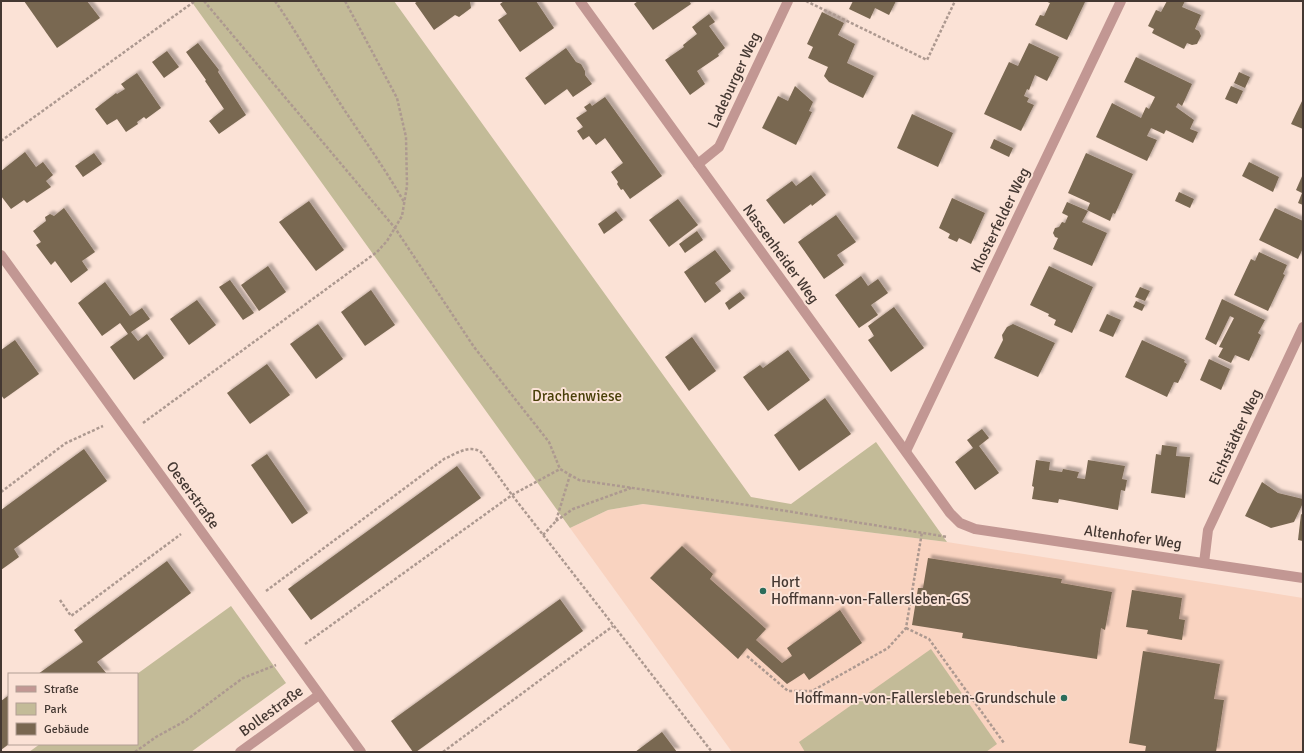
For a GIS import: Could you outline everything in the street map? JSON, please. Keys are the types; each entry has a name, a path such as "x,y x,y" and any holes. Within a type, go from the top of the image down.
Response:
{"street":[{"name":"Nassenheider Weg","path":"580,1 950,512 960,523"},
{"name":"Ladeburger Weg","path":"698,164 719,147 788,1"},
{"name":"Klosterfelder Weg","path":"906,451 1121,1"},
{"name":"Oeserstraße","path":"1,255 361,752"},
{"name":"Eichstädter Weg","path":"1204,563 1208,530 1303,327"},
{"name":"Altenhofer Weg","path":"960,523 975,530 1303,578"},
{"name":"Bollestraße","path":"240,752 319,695"}],"path":[{"path":"1,141 195,1"},
{"path":"204,1 395,228 474,347 549,442 560,469 579,480 950,537"},
{"path":"275,1 333,93 394,184 404,202"},
{"path":"141,425 377,252 387,241 402,216 407,186 406,137 397,98 345,1"},
{"path":"806,1 927,60 955,1"},
{"path":"1,492 66,443 106,425"},
{"path":"266,592 444,460 470,448 476,449 481,452 512,495 712,752"},
{"path":"305,644 512,495 560,469"},
{"path":"556,521 570,475"},
{"path":"543,535 556,521 574,509 631,488"},
{"path":"747,656 788,691 812,691 888,648 906,628 922,532"},
{"path":"60,600 71,616 183,533"},
{"path":"443,752 613,626"},
{"path":"906,628 929,639 1004,743"},
{"path":"135,752 156,737 185,721 243,678 279,664"}],"shaded area":[{"name":"Hoffmann-von-Fallersleben-Grundschule","path":"643,504 947,542 1303,598 1303,752 732,752 570,528 608,510"}],"green space":[{"name":"Drachenwiese","path":"191,1 394,1 751,497 791,504 876,442 947,542 643,504 608,510 570,528"},
{"path":"231,606 286,683 191,752 29,752 39,745 138,745 138,673"},
{"path":"931,649 997,744 986,752 805,752 799,742"}],"building":[{"path":"24,1 87,1 100,18 57,48"},
{"path":"418,1 472,1 470,2 471,8 459,17 455,15 434,30 415,3"},
{"path":"504,1 536,1 554,28 520,52 498,20 507,14 500,4"},
{"path":"638,1 689,1 691,4 653,30 634,4"},
{"path":"853,1 896,1 889,15 875,8 870,19 849,9"},
{"path":"1045,1 1085,2 1067,40 1035,25 1040,15 1044,16 1050,3"},
{"path":"1167,1 1185,1 1182,7 1201,15 1195,29 1199,31 1201,36 1197,44 1192,45 1187,43 1184,49 1152,33 1154,29 1148,26 1156,10 1161,12"},
{"path":"822,12 844,23 838,35 855,44 847,63 874,76 863,98 829,82 824,76 828,67 808,58 813,47 807,44"},
{"path":"709,14 715,22 709,26 725,48 718,54 719,56 697,71 705,84 690,95 665,60 684,47 683,45 697,34 692,27"},
{"path":"198,43 219,70 218,72 246,115 219,134 209,121 224,109 186,52"},
{"path":"1029,43 1059,57 1047,81 1035,75 1029,90 1027,89 1024,96 1029,98 1027,102 1034,105 1021,131 984,114 1009,62 1018,66"},
{"path":"566,48 576,62 581,64 585,71 585,75 592,84 573,97 567,89 545,105 525,78"},
{"path":"167,51 179,67 164,78 152,62"},
{"path":"1136,57 1192,84 1182,106 1178,103 1176,107 1173,105 1194,120 1190,129 1198,132 1193,143 1166,130 1164,134 1151,128 1147,136 1157,140 1147,161 1096,137 1112,103 1141,118 1146,107 1149,109 1155,97 1124,82"},
{"path":"1239,72 1250,77 1245,88 1234,83"},
{"path":"137,73 161,108 146,119 144,117 137,122 138,124 126,132 117,119 107,125 95,109 116,93 117,94 125,89 121,84"},
{"path":"795,86 813,102 809,111 812,112 796,145 762,128 778,96 788,101"},
{"path":"1231,86 1243,91 1237,104 1225,99"},
{"path":"605,97 662,176 630,199 623,189 621,190 617,184 618,182 611,172 623,163 605,138 596,145 589,136 583,140 577,131 583,127 576,118 587,111 584,107 590,103 592,106"},
{"path":"1303,99 1303,129 1291,124"},
{"path":"912,114 953,133 938,167 897,148"},
{"path":"994,139 1013,148 1009,157 990,148"},
{"path":"25,152 36,167 43,162 53,175 46,181 51,187 27,203 24,200 11,209 1,196 1,171"},
{"path":"94,153 102,164 83,177 75,166"},
{"path":"1086,153 1133,174 1115,214 1113,213 1110,221 1087,210 1090,203 1068,193"},
{"path":"1249,162 1279,177 1273,192 1242,176"},
{"path":"1303,174 1303,205 1298,203 1302,193 1296,190"},
{"path":"811,175 826,195 784,224 766,200 792,181 796,186"},
{"path":"1179,192 1194,199 1190,208 1175,201"},
{"path":"952,198 985,213 971,244 959,238 957,242 948,238 950,234 939,228"},
{"path":"678,199 698,225 669,247 649,220"},
{"path":"309,201 344,250 316,271 279,222"},
{"path":"1067,202 1088,211 1082,222 1107,233 1092,266 1053,249 1058,238 1055,237 1053,233 1055,228 1059,227 1062,222 1065,223 1068,216 1062,213"},
{"path":"64,208 95,252 82,261 88,270 71,283 55,261 51,265 36,245 41,242 33,231 46,221 45,217 50,214 54,216"},
{"path":"1275,208 1303,221 1303,248 1298,259 1259,240"},
{"path":"616,211 623,220 604,234 598,224"},
{"path":"836,215 856,242 837,255 844,265 824,279 798,242"},
{"path":"697,231 703,240 685,253 679,244"},
{"path":"715,250 731,271 715,283 721,291 705,303 684,272"},
{"path":"1259,252 1287,265 1283,274 1285,275 1268,311 1234,295 1251,259 1255,261"},
{"path":"268,266 286,292 259,311 241,285"},
{"path":"1049,266 1093,287 1072,333 1054,325 1056,320 1048,316 1049,314 1030,305"},
{"path":"861,276 868,286 878,279 888,293 871,305 878,315 859,328 835,295"},
{"path":"230,280 254,313 243,320 219,287"},
{"path":"105,282 130,316 142,308 150,319 131,332 138,341 147,334 164,358 134,380 110,347 128,334 120,323 102,336 78,303"},
{"path":"1140,287 1150,291 1145,301 1135,297"},
{"path":"371,290 395,325 365,346 341,312"},
{"path":"740,292 745,298 729,310 725,303"},
{"path":"1222,299 1265,320 1258,333 1261,335 1249,361 1235,355 1231,363 1218,357 1223,348 1219,347 1234,318 1230,316 1216,345 1205,339"},
{"path":"197,300 216,325 189,345 170,319"},
{"path":"1136,301 1145,305 1142,311 1133,307"},
{"path":"894,307 924,348 891,372 868,340 874,336 868,326"},
{"path":"1107,314 1121,320 1113,337 1099,331"},
{"path":"318,324 343,359 316,379 290,344"},
{"path":"1013,324 1055,343 1038,377 994,358 1003,340 1002,335 1007,327"},
{"path":"692,337 716,371 689,391 665,357"},
{"path":"15,340 39,374 4,399 1,395 1,350"},
{"path":"1142,340 1185,360 1184,362 1187,364 1178,383 1174,382 1167,397 1125,377"},
{"path":"788,350 810,380 768,411 743,377 760,365 763,368"},
{"path":"1209,359 1230,369 1221,390 1200,380"},
{"path":"267,364 290,395 250,424 227,393"},
{"path":"825,398 851,434 799,471 774,435"},
{"path":"982,429 989,438 979,446 999,473 975,490 955,462 973,448 967,440"},
{"path":"1162,445 1177,447 1176,456 1190,457 1185,498 1151,493 1156,454 1161,455"},
{"path":"84,449 107,481 14,549 19,557 1,570 1,510"},
{"path":"267,454 308,513 292,524 251,465"},
{"path":"1036,460 1050,462 1049,470 1062,472 1063,469 1079,472 1077,478 1085,479 1088,460 1125,466 1122,479 1127,480 1125,491 1121,490 1118,510 1059,499 1058,503 1032,499 1034,487 1032,486"},
{"path":"457,466 481,498 311,620 288,589"},
{"path":"1262,482 1278,493 1303,499 1303,503 1294,522 1271,528 1245,516"},
{"path":"1301,514 1303,515 1303,541 1298,540"},
{"path":"682,546 713,574 710,579 766,629 756,640 782,663 792,656 787,648 840,610 862,643 809,680 804,673 787,684 747,648 738,659 650,578"},
{"path":"928,558 1062,579 1061,583 1112,592 1105,630 1101,628 1097,659 962,638 963,633 912,625 918,588 923,588"},
{"path":"167,561 191,593 97,662 106,673 39,673 83,642 74,630"},
{"path":"1132,590 1182,598 1179,619 1185,620 1182,640 1147,634 1148,630 1126,627"},
{"path":"560,599 583,631 416,752 413,752 391,721"},
{"path":"1143,651 1220,664 1214,699 1224,700 1216,752 1145,752 1146,746 1129,743"},
{"path":"8,696 8,745 1,750 1,701"},
{"path":"662,732 677,752 635,752"}],"place":[{"name":"Hort Hoffmann-von-Fallersleben-GS","path":"763,591"},
{"name":"Hoffmann-von-Fallersleben-Grundschule","path":"1064,698"}]}
